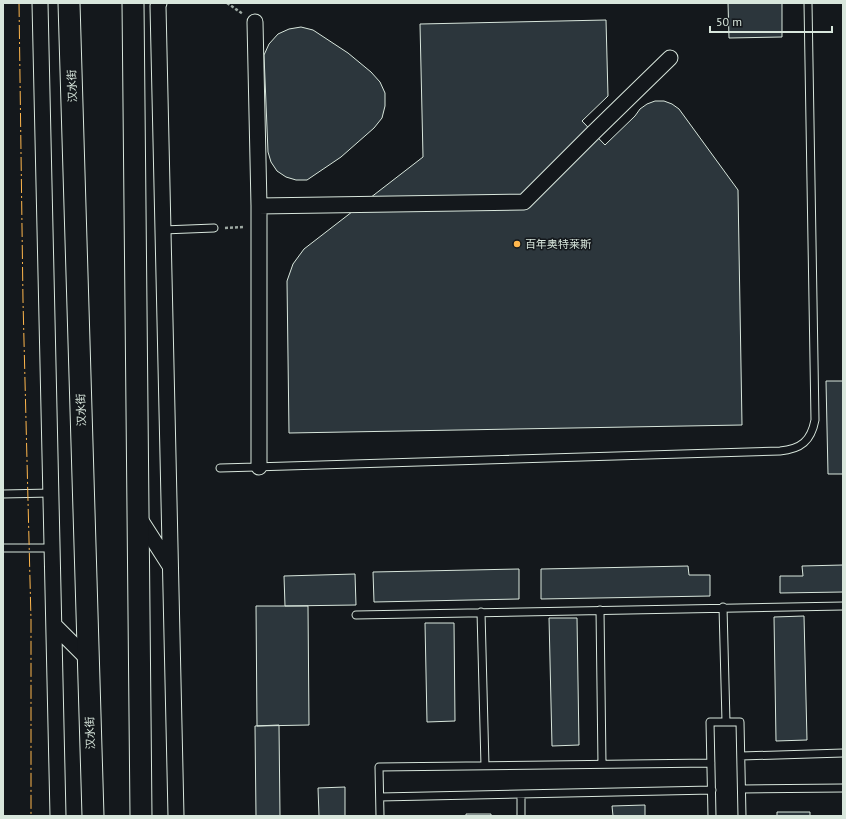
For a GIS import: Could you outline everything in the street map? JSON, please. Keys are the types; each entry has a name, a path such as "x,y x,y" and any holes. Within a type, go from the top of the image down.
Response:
{"main road":[{"name":"汉水街","path":"69,3 93,816"},
{"path":"133,3 141,816"}],"street":[{"path":"40,3 58,816"},
{"path":"159,3 158,14 176,816"},
{"path":"255,22 258,206 259,467"},
{"path":"258,206 524,202 670,58"},
{"path":"138,516 170,567"},
{"path":"54,625 88,659"}],"lane":[{"path":"220,468 780,451 790,450 800,446 808,439 813,430 815,420 808,3"},
{"path":"163,230 214,228"},
{"path":"3,494 51,493"},
{"path":"3,548 52,548"},
{"path":"356,615 723,607 843,606"},
{"path":"723,607 726,722"},
{"path":"600,610 602,764"},
{"path":"481,612 485,766"},
{"path":"712,816 710,722 740,722 742,816"},
{"path":"741,756 843,753"},
{"path":"380,816 379,767 711,763"},
{"path":"742,789 843,788"},
{"path":"380,797 712,790"},
{"path":"521,794 521,816"}],"path":[{"path":"227,3 255,22"},
{"path":"214,228 258,226"}],"building":[{"path":"728,3 782,3 782,37 729,38"},
{"path":"606,20 608,96 582,121 605,145 635,116 640,109 647,104 655,101 664,101 672,104 679,109 738,190 742,425 289,433 287,281 293,264 304,249 423,157 420,24"},
{"path":"301,27 313,30 348,53 371,72 380,82 385,93 385,106 382,118 374,128 341,157 307,180 296,180 286,177 277,171 271,162 268,152 264,55 269,44 278,34 289,29"},
{"path":"826,381 843,381 843,474 828,474"},
{"path":"843,565 843,592 780,593 780,576 803,576 802,566"},
{"path":"688,566 689,575 710,575 710,596 541,599 541,569"},
{"path":"519,569 519,599 374,602 373,572"},
{"path":"355,574 356,605 285,606 284,576"},
{"path":"256,606 308,606 309,725 257,726"},
{"path":"804,616 807,740 776,741 774,617"},
{"path":"549,618 577,618 579,745 552,746"},
{"path":"425,623 454,623 455,721 427,722"},
{"path":"279,725 280,816 256,816 255,726"},
{"path":"345,787 345,816 319,816 318,788"},
{"path":"645,805 645,816 613,816 612,806"},
{"path":"777,812 810,812 810,816 777,816"},
{"path":"466,814 491,814 491,816 466,816"}],"power":[{"path":"19,3 23,301 31,620 31,816"}],"place":[{"name":"百年奥特莱斯","path":"517,244"}]}
